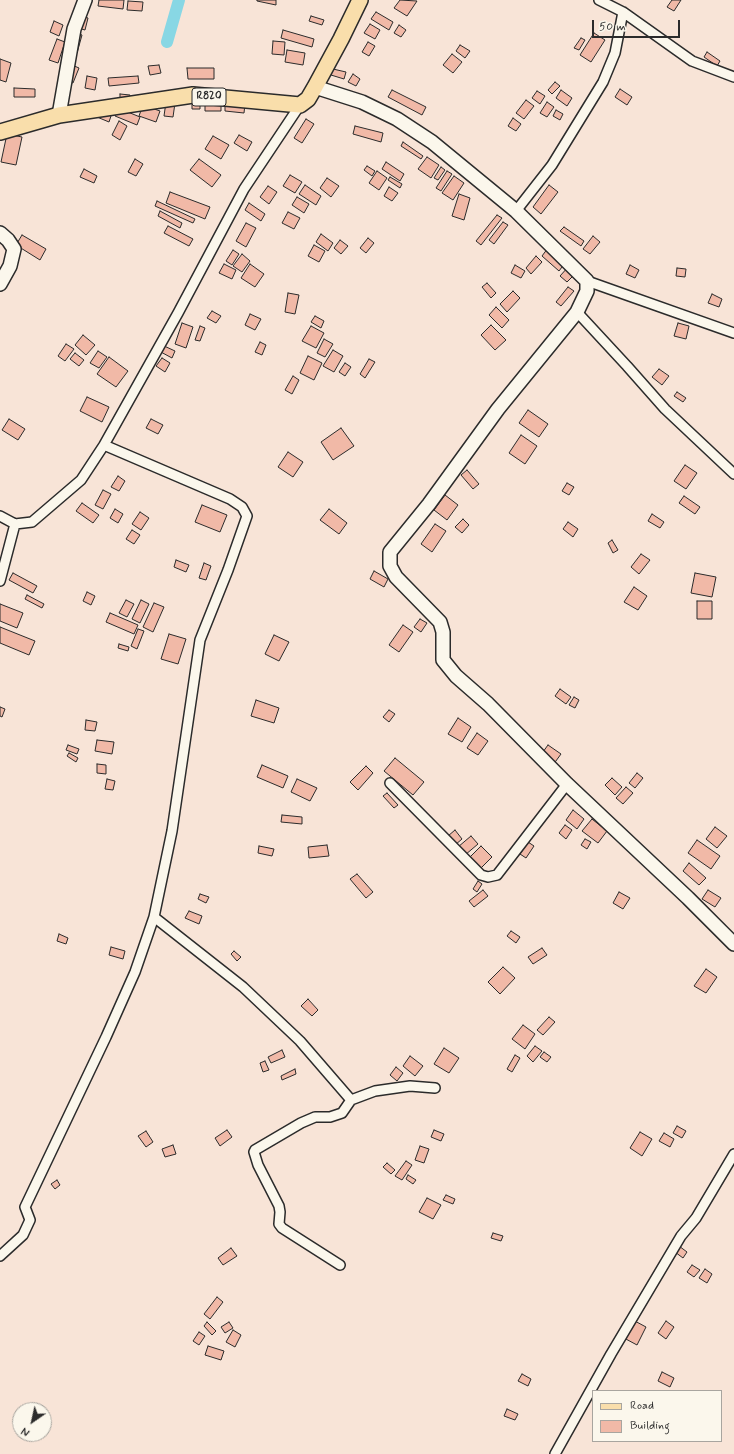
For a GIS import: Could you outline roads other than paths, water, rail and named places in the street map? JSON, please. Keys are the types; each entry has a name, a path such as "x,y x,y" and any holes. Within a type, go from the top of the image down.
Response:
{"main road":[{"path":"59,115 74,29 84,0"},
{"path":"300,105 308,99 315,87 341,40 360,0"},
{"path":"315,87 362,102 397,119 432,142 516,211 587,281 587,291 577,312 498,409 429,504 390,552 390,566 396,577 440,622 442,632 443,660 456,676 488,704 567,784 734,944"},
{"name":"R820","path":"0,132 59,115 193,95 300,105"},
{"path":"0,233 8,240 14,249 10,266 0,284"}],"street":[{"path":"599,0 622,12 692,61 734,77"},
{"path":"516,211 552,165 603,82 615,53 622,12"},
{"path":"0,516 16,524 32,522 81,480 104,445 178,313 244,189 300,105"},
{"path":"587,281 734,333"},
{"path":"577,312 665,409 734,474"},
{"path":"0,1256 23,1235 30,1220 25,1207 135,972 154,917 172,831 200,640 228,570 247,516 242,507 230,499 104,445"},
{"path":"0,581 16,524"},
{"path":"390,783 481,875 488,876 497,875 567,784"},
{"path":"154,917 243,987 300,1041 351,1100"},
{"path":"340,1265 282,1228 279,1224 279,1206 258,1165 254,1152 257,1148 301,1123 315,1117 330,1117 342,1113 351,1100 376,1091 410,1086 435,1088"},
{"path":"555,1454 626,1328 681,1236 696,1218 734,1154"}],"waterway":[{"path":"167,42 179,0"}]}
